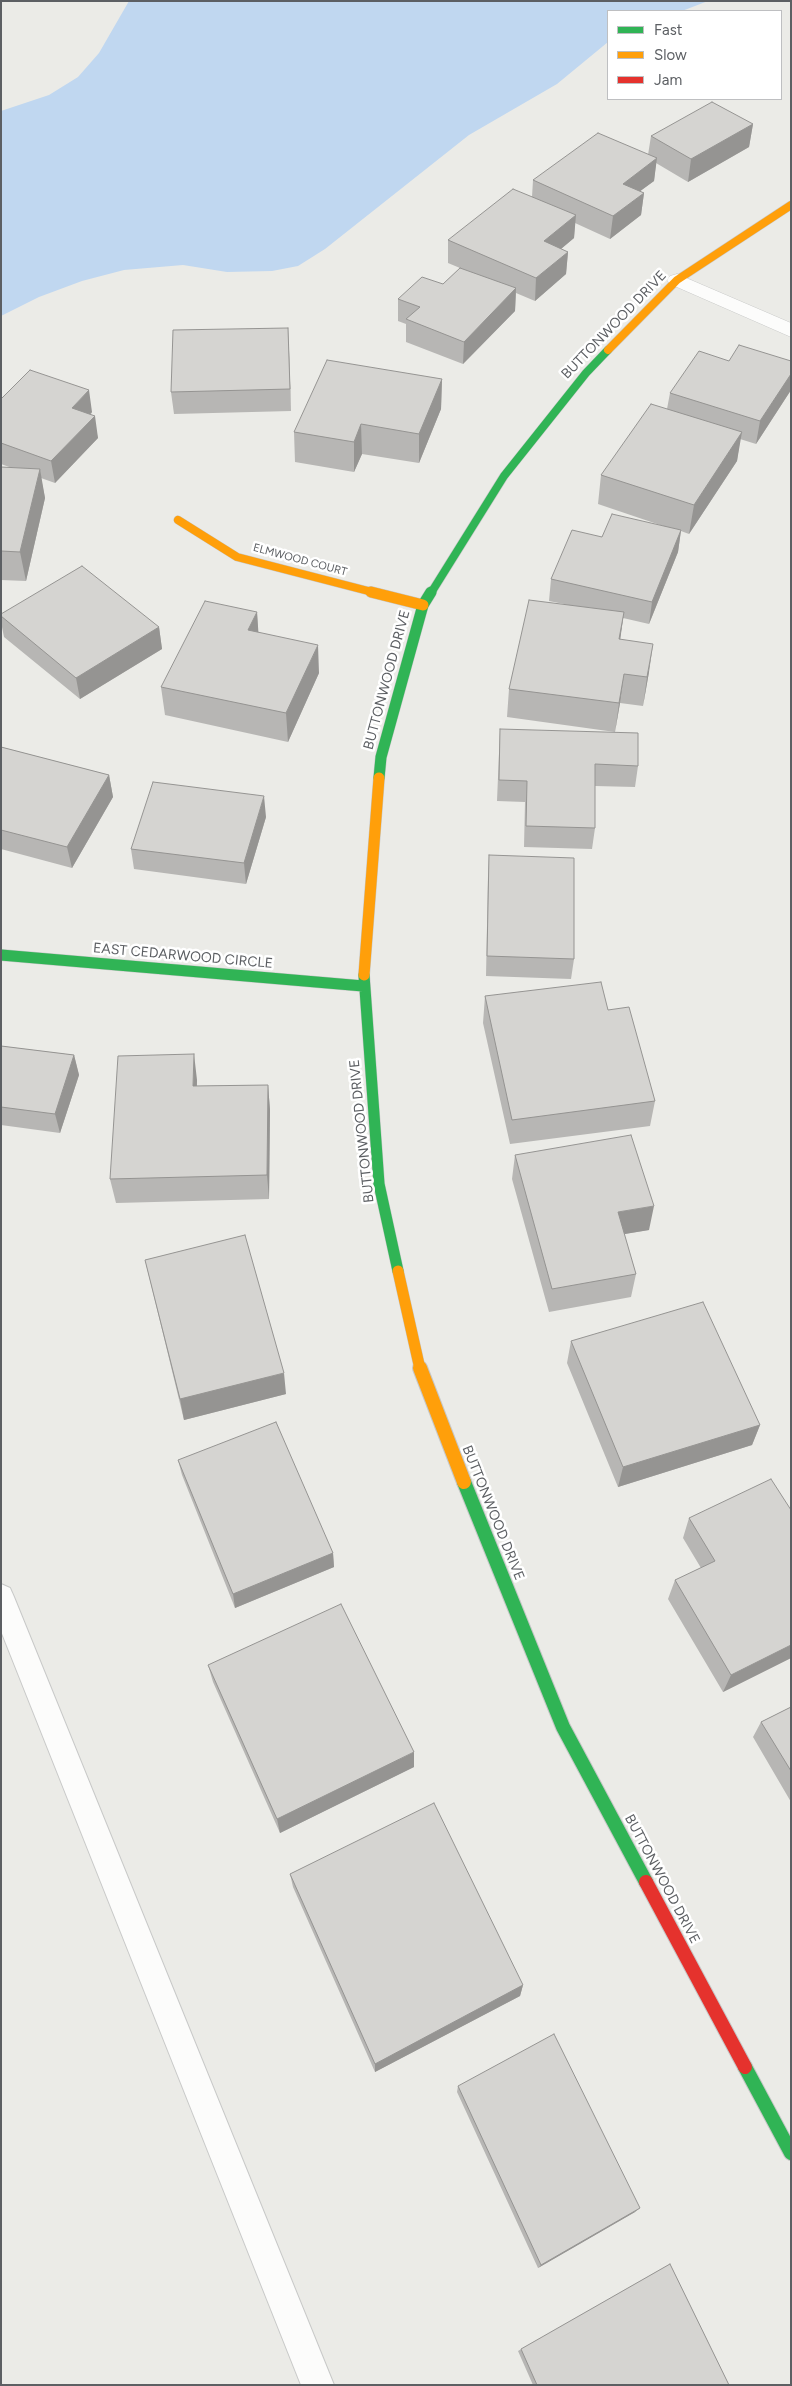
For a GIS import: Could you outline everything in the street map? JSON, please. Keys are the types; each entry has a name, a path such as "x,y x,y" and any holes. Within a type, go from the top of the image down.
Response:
{"street":[{"name":"BUTTONWOOD DRIVE","path":"791,205 677,280 586,373 504,476 424,605 381,757 363,986 379,1184 422,1379 563,1726 791,2153"},
{"path":"677,280 791,330"},
{"name":"ELMWOOD COURT","path":"178,520 237,557 424,605"},
{"name":"EAST CEDARWOOD CIRCLE","path":"1,955 363,986"}],"lane":[{"path":"1,1597 318,2385"}],"water":[{"path":"129,1 708,1 685,10 607,10 607,43 557,84 469,135 325,249 298,266 272,271 227,272 183,265 124,270 82,281 39,297 1,316 1,111 49,95 78,77 99,53"}],"building":[{"path":"712,102 753,124 691,159 651,136"},
{"path":"598,133 657,158 623,184 644,193 613,216 533,180"},
{"path":"513,189 576,215 544,241 568,252 536,278 448,240"},
{"path":"460,268 516,288 464,342 406,319 420,307 398,299 422,277 443,284"},
{"path":"288,328 290,389 171,392 173,330"},
{"path":"739,345 791,361 791,374 760,421 670,393 699,351 729,361"},
{"path":"327,360 442,379 419,434 361,424 354,442 294,432"},
{"path":"30,370 89,390 72,408 95,416 51,461 1,443 1,399"},
{"path":"651,404 742,432 694,505 601,475"},
{"path":"1,467 40,469 20,552 1,551"},
{"path":"612,514 681,530 652,602 551,579 572,530 602,537"},
{"path":"82,566 159,627 76,678 1,616 1,614"},
{"path":"529,600 624,612 619,639 653,644 647,677 624,674 619,703 509,689"},
{"path":"205,601 257,612 248,630 318,645 286,713 161,687"},
{"path":"500,729 638,733 638,766 595,764 595,828 526,826 527,781 499,780"},
{"path":"1,747 109,775 67,847 1,830"},
{"path":"153,782 264,796 244,863 131,849"},
{"path":"489,855 574,858 574,959 487,956"},
{"path":"601,982 608,1010 629,1007 655,1101 512,1120 485,996"},
{"path":"1,1046 74,1055 55,1114 1,1107"},
{"path":"194,1054 193,1086 268,1085 267,1175 110,1179 118,1056"},
{"path":"631,1135 654,1206 618,1212 636,1274 552,1289 515,1155"},
{"path":"245,1235 284,1373 180,1399 145,1260"},
{"path":"703,1302 760,1425 623,1467 571,1341"},
{"path":"276,1422 333,1553 233,1594 178,1460"},
{"path":"771,1479 791,1510 791,1645 731,1675 675,1580 715,1561 689,1518"},
{"path":"341,1604 414,1752 277,1819 208,1665"},
{"path":"791,1707 791,1771 761,1722"},
{"path":"434,1803 523,1985 375,2064 290,1874"},
{"path":"554,2034 640,2208 541,2265 458,2086"},
{"path":"670,2264 729,2385 537,2385 521,2349"}],"traffic: fast":[{"path":"379,778 381,757 423,605 504,476 586,373 608,350"},
{"path":"1,955 363,986"},
{"path":"364,975 379,1184 398,1271"},
{"path":"464,1482 563,1727 646,1882"},
{"path":"745,2067 791,2153"}],"traffic: slow":[{"path":"608,350 677,280 791,205"},
{"path":"178,520 237,557 423,605"},
{"path":"364,975 379,778"},
{"path":"398,1271 422,1379 464,1482"}],"traffic: jam":[{"path":"646,1882 745,2067"}]}
